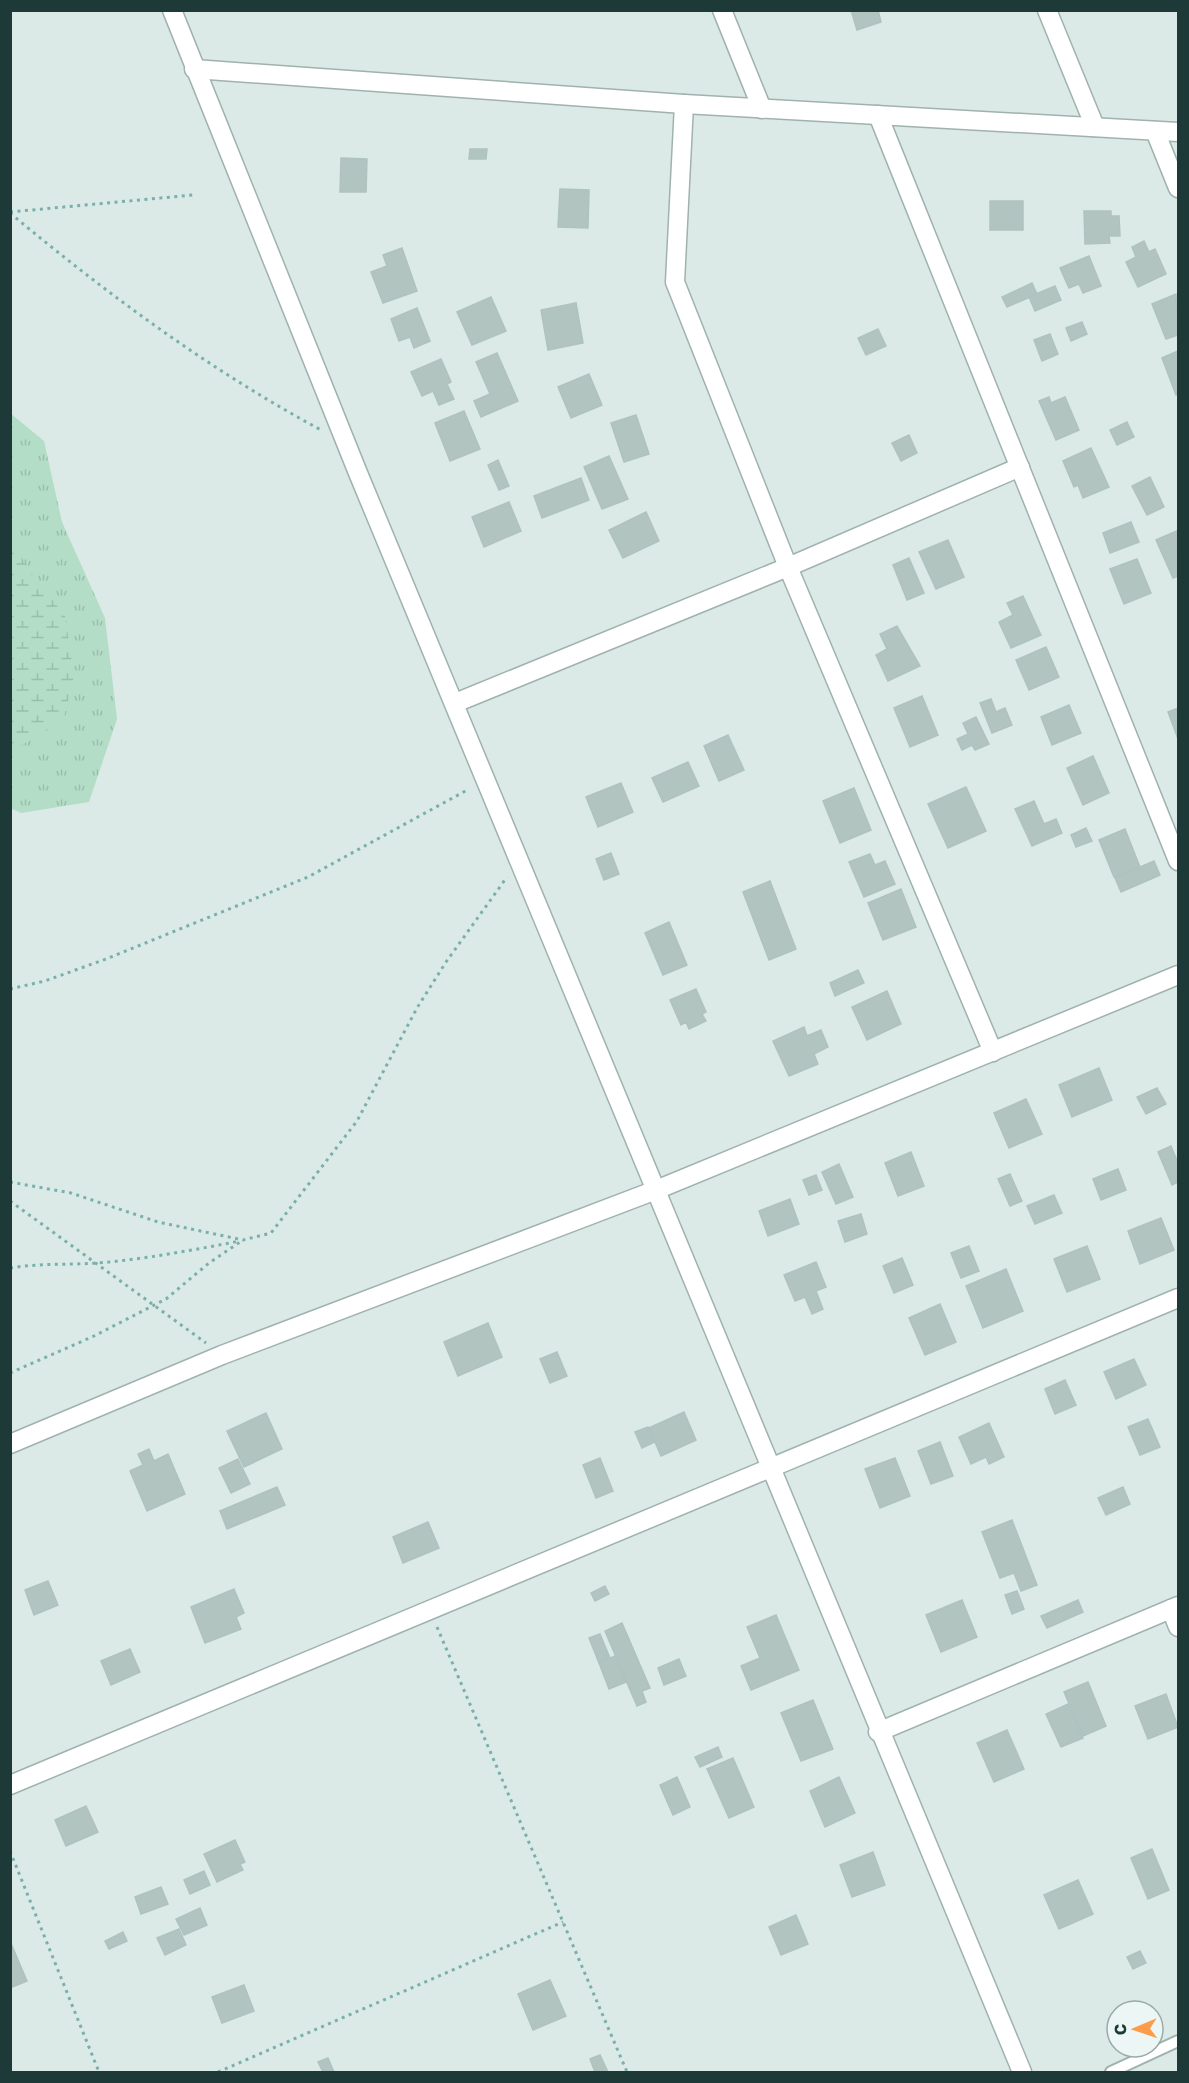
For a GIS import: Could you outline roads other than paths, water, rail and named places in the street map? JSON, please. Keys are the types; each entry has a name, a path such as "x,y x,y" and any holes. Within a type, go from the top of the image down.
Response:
{"street":[{"path":"172,10 358,473 772,1467 878,1732 1022,2073"},
{"path":"722,10 762,109"},
{"path":"1047,10 1095,127"},
{"path":"194,69 762,109 1179,132"},
{"path":"684,104 675,282 788,567 993,1052"},
{"path":"878,115 1179,861"},
{"path":"1155,130 1179,188"},
{"path":"455,703 788,567 1020,467"},
{"path":"10,1444 222,1355 656,1190 1179,975"},
{"path":"10,1785 1179,1298"},
{"path":"878,1732 1175,1608 1179,1627"}],"lane":[{"path":"1111,2073 1179,2040"}]}
